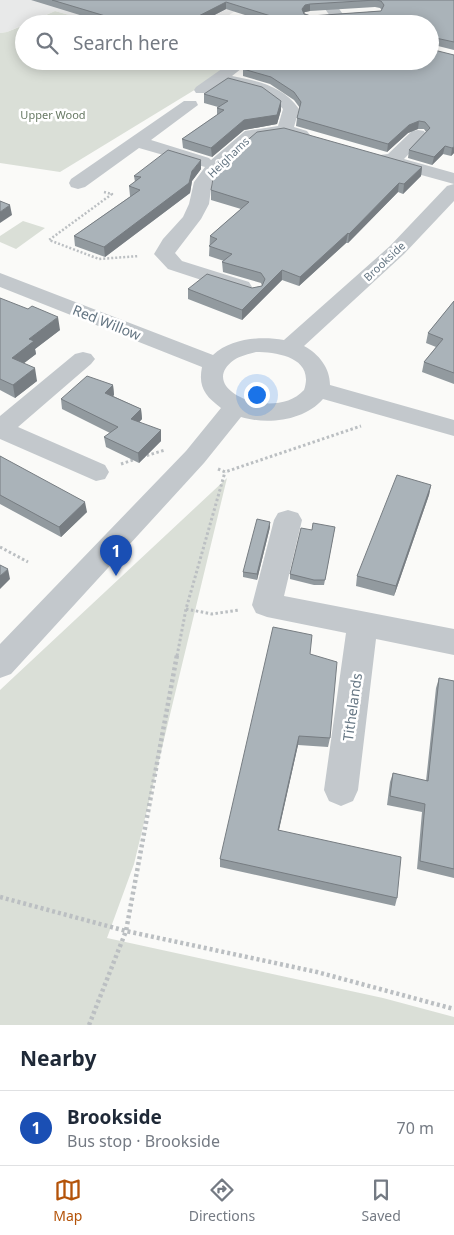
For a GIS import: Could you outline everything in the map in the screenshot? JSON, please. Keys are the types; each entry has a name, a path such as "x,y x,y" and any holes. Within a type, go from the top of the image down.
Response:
{"street":[{"path":"346,15 356,14"},
{"path":"202,90 231,70"},
{"path":"220,78 276,92 286,101 291,109 284,130 320,141"},
{"path":"78,183 190,105"},
{"name":"Heighams","path":"164,254 170,243 191,219 199,204 203,182 215,166 251,135 284,130"},
{"path":"391,161 418,135"},
{"path":"137,142 215,166"},
{"path":"373,156 454,179"},
{"name":"Brookside","path":"288,348 397,250 454,190"},
{"path":"164,254 175,265 252,290"},
{"name":"Red Willow","path":"0,279 215,364"},
{"path":"254,345 272,345 288,348 311,361 317,370 319,379 317,389 310,398 299,406 284,412 268,414 251,412 235,407 221,399 212,388 210,376 215,364 224,355 238,348 254,345"},
{"path":"83,359 1,429 96,472"},
{"path":"317,389 454,428"},
{"path":"0,665 195,457 235,407"},
{"path":"288,520 267,605 454,642"},
{"name":"Tithelands","path":"341,790 363,624"}],"path":[{"path":"78,183 112,194 49,240 99,258 164,254"},
{"path":"96,472 173,447 225,472 397,413"},
{"path":"89,1025 126,931 186,609 225,472"},
{"path":"0,547 28,562"},
{"path":"186,609 212,614 267,605"},
{"path":"0,897 126,931 317,972 454,1009"}],"shaded area":[{"path":"0,0 251,0 229,15 69,15 55,11 46,15 15,15 15,28 0,33"}],"green space":[{"path":"55,11 69,15 46,15"},
{"name":"Upper Wood","path":"15,29 15,70 227,70 60,172 0,163 0,33"},
{"path":"23,221 45,228 16,249 0,242 0,236"},
{"path":"227,478 134,864 107,938 383,998 454,1017 454,1025 0,1025 0,690"}],"building":[{"path":"52,0 376,0 305,5 302,9 304,14 308,15 268,15 226,2 201,15 102,15"},
{"path":"376,0 454,0 454,42 439,39 439,15 325,15 381,11 384,5 381,1"},
{"path":"439,51 454,55 454,147 445,146 434,157 409,150 430,128 425,122 419,121 409,125 388,144 297,118 301,102 294,92 271,77 246,70 439,70"},
{"path":"228,78 262,87 281,101 277,115 244,120 211,148 182,139 224,110 217,108 228,101 204,94"},
{"path":"284,128 422,167 404,184 399,183 349,234 300,277 282,270 242,310 188,289 207,274 252,288 262,286 265,279 261,273 222,262 232,254 209,246 217,239 210,236 249,202 211,190 214,173 222,162 257,132"},
{"path":"168,150 201,160 192,171 189,183 104,247 74,236 140,190 129,186 141,177 134,176"},
{"path":"0,201 10,205 0,212"},
{"path":"0,298 28,309 32,306 58,317 29,339 34,341 12,358 35,368 13,385 0,379"},
{"path":"454,301 454,373 424,362 443,339 428,333"},
{"path":"87,376 113,385 105,393 141,409 131,419 161,430 138,453 104,437 118,427 61,399"},
{"path":"0,456 85,502 59,527 0,495"},
{"path":"397,475 431,485 396,586 357,576"},
{"path":"257,519 270,522 257,574 243,572"},
{"path":"313,523 335,527 325,580 314,580 290,574 301,528 312,530"},
{"path":"0,565 8,569 0,576"},
{"path":"273,627 312,635 310,654 337,662 330,738 299,736 278,830 401,857 397,898 220,859"},
{"path":"439,678 454,681 454,869 420,861 425,804 390,796 393,773 428,781"}],"place":[{"name":"Brookside","path":"116,576"}]}
